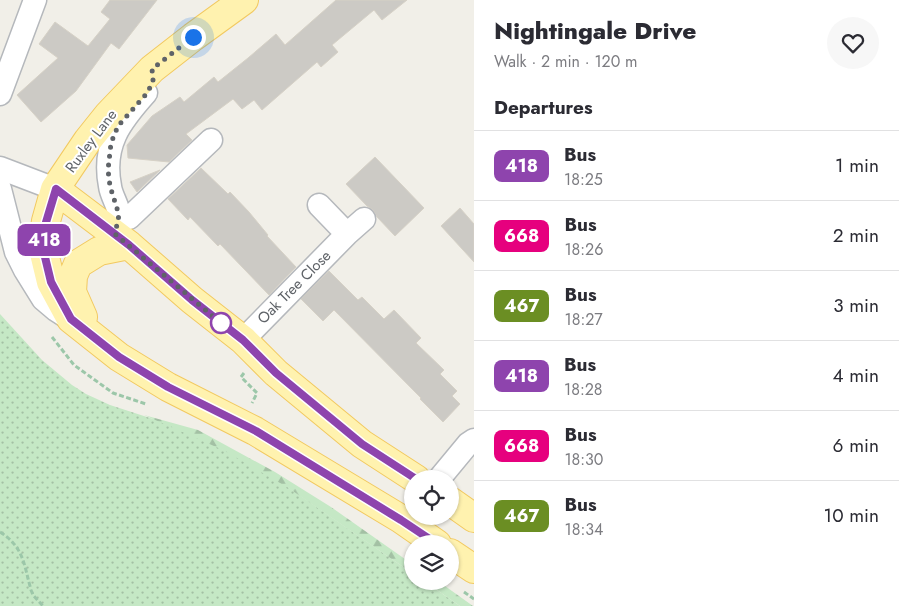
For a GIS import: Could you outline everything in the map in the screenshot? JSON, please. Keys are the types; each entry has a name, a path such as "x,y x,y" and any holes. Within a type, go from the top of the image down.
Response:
{"main road":[{"name":"Ruxley Lane","path":"71,319 51,282 44,253 44,229 56,189 88,140 108,115 152,69 244,0"},
{"path":"56,189 121,233 192,300 243,340 276,373 362,444 404,471"},
{"path":"103,345 84,318 72,292 73,276 78,264 121,233"},
{"path":"71,319 103,345 168,387 256,431 424,535"},
{"path":"459,507 474,518"},
{"path":"459,559 474,569"}],"street":[{"path":"0,94 36,0"},
{"path":"121,233 119,215 110,186 108,170 111,143 118,126 148,92 153,80 152,69"},
{"path":"121,233 129,218 211,140"},
{"path":"0,168 56,189"},
{"path":"0,190 16,252 25,270 43,299 71,319"},
{"path":"320,205 347,234"},
{"name":"Oak Tree Close","path":"243,340 364,219"},
{"path":"446,470 468,444 474,440"}],"path":[{"path":"247,370 241,377 257,393 250,407"},
{"path":"0,532 13,541 20,552 31,590 38,602 43,606"}],"green space":[{"path":"0,314 42,360 86,394 110,405 184,429 266,472 404,567 404,590 437,590 460,606 0,606"},
{"path":"144,415 198,430 275,472 331,507 404,558 404,567 287,487 223,450"},
{"path":"437,590 451,590 473,606 460,606"}],"building":[{"path":"110,0 157,0 119,49 111,43 76,91 41,122 17,95 58,58 39,44 55,22 88,46 110,19 101,12"},
{"path":"336,0 407,0 382,20 374,10 332,45 338,52 321,67 317,62 262,110 254,100 242,109 233,99 186,134 192,140 169,162 128,158 127,145 152,116 180,97 184,102 214,77 218,82 276,34 285,45"},
{"path":"375,157 424,208 395,236 373,210 346,184"},
{"path":"201,168 228,194 230,192 296,267 269,295 220,244 218,246 190,217 188,220 168,199"},
{"path":"160,170 137,192 130,182"},
{"path":"460,208 474,224 474,262 441,226"},
{"path":"329,271 358,300 362,297 384,319 394,310 421,338 416,343 444,370 440,374 457,391 452,396 460,404 443,422 334,310 323,321 301,299"}],"bus line":[{"name":"418","path":"404,471 362,444 276,373 243,340 192,300 129,245 56,189 44,229 44,253 51,282 71,319 119,357 168,387 256,431 404,522"},
{"name":"418","path":"408,525 424,535"}],"route":[{"path":"193,37 152,69 153,80 148,92 118,126 111,143 108,170 110,186 119,215 115,234 221,323"}]}
